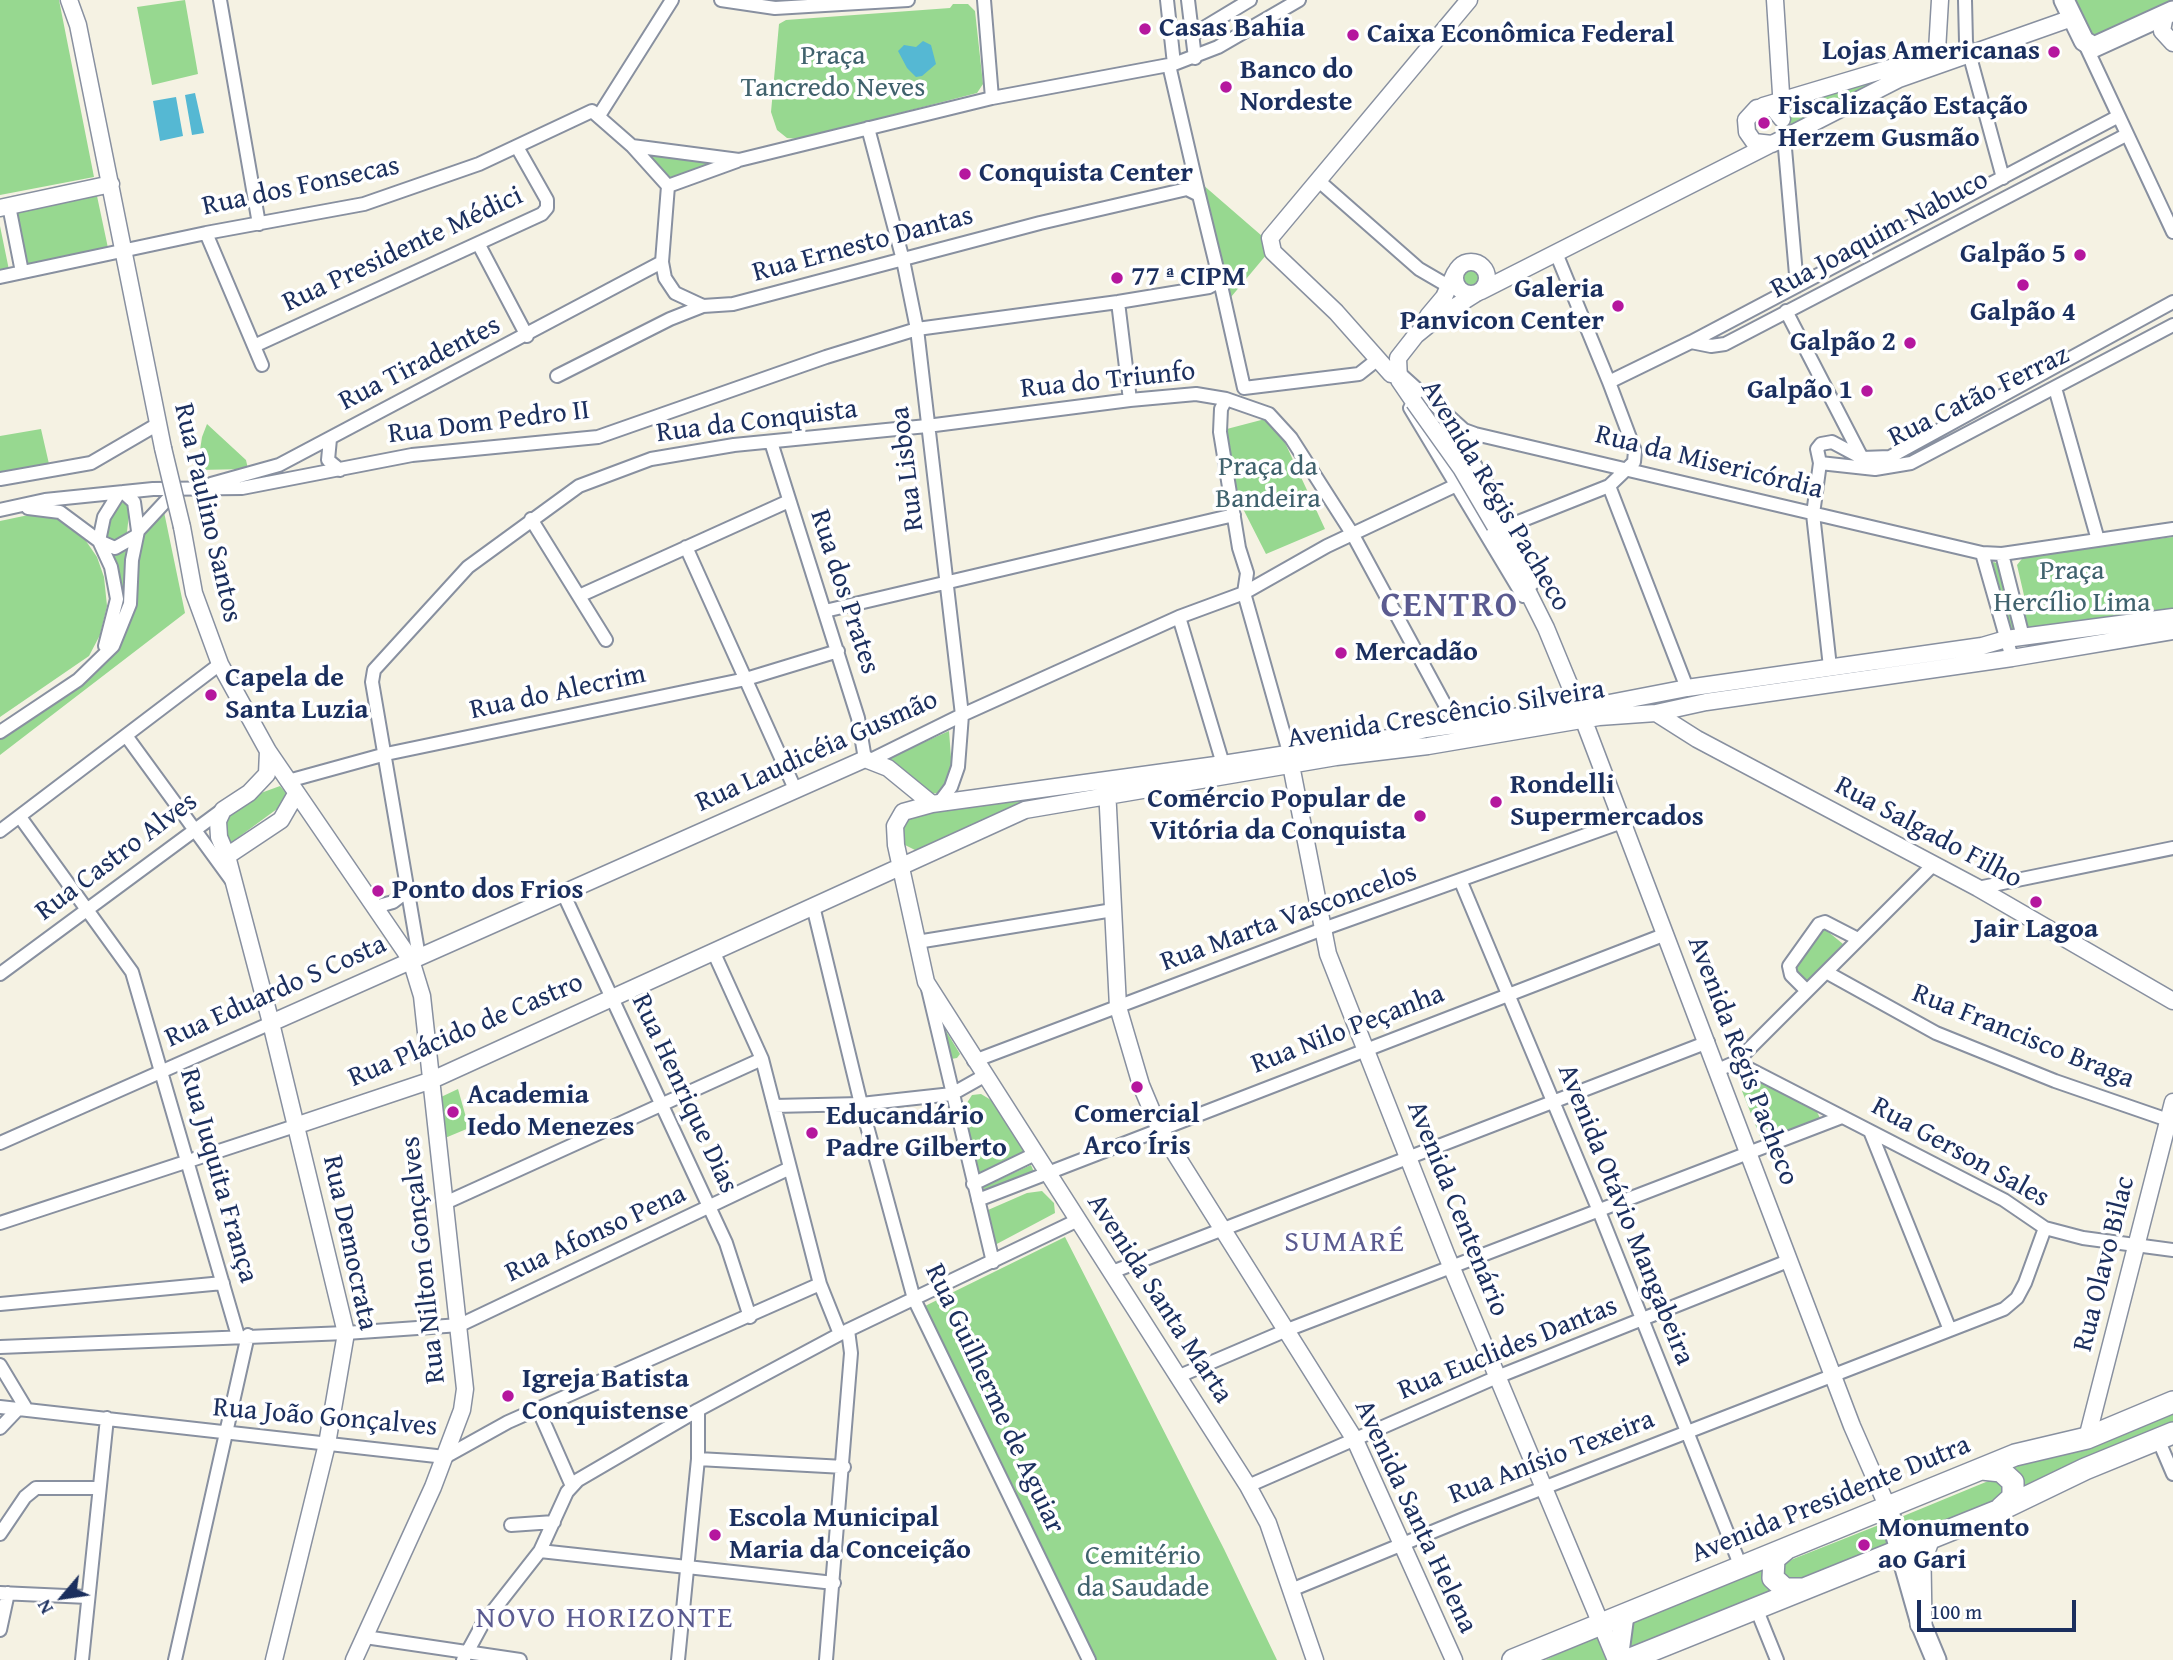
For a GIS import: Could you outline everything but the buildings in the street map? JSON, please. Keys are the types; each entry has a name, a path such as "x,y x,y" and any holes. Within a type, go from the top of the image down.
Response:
{"highway":[{"name":"Avenida Presidente Dutra","path":"1517,1660 1786,1549 1884,1501 1982,1469 2015,1455 2087,1438 2173,1402"},
{"path":"1628,1660 2000,1510 2166,1436"},
{"path":"1982,1469 2001,1471 2013,1482 2012,1497 2000,1510"},
{"path":"1921,1624 1920,1563 1928,1538"},
{"path":"1786,1549 1774,1559 1773,1578 1785,1589 1803,1589"}],"main road":[{"path":"2068,9 2084,41 2094,47 2101,47 2169,13"},
{"path":"1884,1501 1921,1624 1936,1660"},
{"path":"1617,1660 1624,1615"}],"street":[{"name":"Rua Paulino Santos","path":"69,0 78,25 194,593 220,664 268,751 375,907 415,959"},
{"name":"Rua Paulino Santos","path":"77,0 78,25"},
{"path":"220,0 259,224"},
{"path":"672,0 600,114 668,186 662,262 667,283 675,293 704,306"},
{"path":"721,0 775,8 908,0"},
{"path":"984,0 992,98"},
{"path":"1167,0 1172,64 1244,388 1359,374 1378,359"},
{"path":"1192,35 1250,0"},
{"path":"668,186 740,160 868,128 992,98 1195,58 1299,0"},
{"path":"1469,0 1320,182 1419,269 1449,278 1459,289 1478,293"},
{"path":"1775,0 1784,129 1775,142 1797,286"},
{"path":"1940,0 1941,56"},
{"path":"1965,0 1969,52 2003,177"},
{"path":"1192,2 1195,58"},
{"path":"1775,142 1754,142 1746,126 1749,114 1763,106 1930,57 1969,52 2068,9"},
{"path":"2169,13 2162,31 2172,43"},
{"path":"2084,41 2117,117 2173,232"},
{"path":"1395,368 1416,335 1437,318 1478,293 1941,56"},
{"path":"1763,106 1773,108 1783,119"},
{"name":"Rua dos Fonsecas","path":"0,277 206,233 364,204 479,164 583,113 592,111 600,114"},
{"name":"Rua Joaquim Nabuco","path":"1609,382 1691,342 2117,117"},
{"name":"Rua Lisboa","path":"868,128 903,260 917,329 962,715 958,767 948,792 936,803"},
{"name":"Rua Joaquim Nabuco","path":"1691,342 1719,346 2126,135"},
{"path":"632,146 740,160"},
{"name":"Rua Presidente Médici","path":"254,346 542,214 547,208 547,200 517,147"},
{"name":"Avenida Régis Pacheco","path":"1320,182 1270,238 1271,249 1336,312 1378,359 1395,368 1455,486 1553,646"},
{"path":"22,272 4,207 111,184"},
{"name":"Rua Ernesto Dantas","path":"557,376 670,319 704,306 733,304 1178,190 1192,190 1199,195"},
{"path":"206,233 262,365"},
{"path":"479,245 527,336"},
{"path":"1501,526 1609,486 1631,468 1635,451 1556,253"},
{"name":"Rua Tiradentes","path":"193,489 279,465 527,336 662,262"},
{"path":"1434,403 1395,368 1388,357 1392,348 1434,310 1449,278 1464,262 1479,263 1487,275 1478,293"},
{"name":"Rua Dom Pedro II","path":"0,510 45,500 121,492 242,488 412,454 598,437 826,357 917,329 1118,302 1204,288 1220,281"},
{"path":"1118,302 1130,400"},
{"name":"Rua Catão Ferraz","path":"2173,302 1900,453 1882,458 1862,458 1826,442 1817,449 1820,463 1875,469 1900,467 2173,325"},
{"name":"Rua Catão Ferraz","path":"1786,312 1862,458"},
{"name":"Avenida Régis Pacheco","path":"1395,368 1403,388 1501,526"},
{"path":"2055,388 2098,541"},
{"name":"Rua do Triunfo","path":"927,426 1196,394 1226,399 1269,414 1279,422 1353,535 1459,732"},
{"path":"1226,399 1221,409 1220,432 1247,573 1244,593 1290,759"},
{"name":"Avenida Régis Pacheco","path":"1434,403 1482,473 1501,526 1546,628 1751,1154 1788,1261 1884,1501"},
{"name":"Rua da Misericórdia","path":"1434,403 1464,430 1475,434 1631,468 1982,553"},
{"path":"0,479 91,463 158,424"},
{"name":"Rua da Conquista","path":"415,959 386,754 372,682 374,670 453,579 579,486 651,459 771,442 927,426"},
{"path":"330,439 328,460 340,470"},
{"name":"Rua dos Prates","path":"771,442 838,651 869,759"},
{"path":"1820,463 1813,514 1830,667"},
{"path":"1353,535 1482,473"},
{"path":"1609,486 1690,692 1691,705"},
{"path":"14,507 60,512 99,541 117,548 137,533 177,489"},
{"path":"0,732 96,665 113,646 130,604 137,533 134,502 121,492 104,517 99,541 113,574 117,599 110,635 96,665"},
{"path":"579,596 789,501"},
{"path":"825,611 1234,515"},
{"path":"531,519 606,640"},
{"path":"2173,529 2003,554 1982,553 2012,659 2173,631"},
{"name":"Rua Laudicéia Gusmão","path":"415,959 564,895 795,789 869,759 1179,617 1244,593 1327,546 1353,535"},
{"path":"686,547 795,789"},
{"path":"2003,554 2023,637"},
{"path":"1179,617 1223,764"},
{"path":"2006,639 2173,617"},
{"name":"Avenida Crescêncio Silveira","path":"896,845 895,826 903,812 936,803 1107,788 1290,759 1426,729 1459,732 1581,714 1687,688 1982,646 2006,639"},
{"name":"Rua do Alecrim","path":"292,788 386,754 746,679 838,651"},
{"name":"Avenida Crescêncio Silveira","path":"1581,714 1656,713 1691,705 2012,659"},
{"path":"0,831 220,664"},
{"name":"Rua Salgado Filho","path":"1656,713 1697,739 1978,888 2173,1001"},
{"path":"1426,729 1423,738 1428,747"},
{"name":"Avenida Crescêncio Silveira","path":"900,869 920,857 1025,810 1107,788 1223,764 1428,747 1459,732"},
{"path":"127,737 232,881"},
{"path":"230,804 249,793 267,774 268,751"},
{"path":"869,759 888,768 936,803"},
{"name":"Avenida Centenário","path":"1290,759 1328,954 1451,1268 1542,1489 1617,1660"},
{"path":"227,856 281,820 292,788 249,793"},
{"name":"Avenida Santa Helena","path":"1107,788 1118,1007 1141,1085 1159,1128 1355,1440 1454,1660"},
{"name":"Rua Castro Alves","path":"0,974 230,804"},
{"name":"Rua Democrata","path":"230,804 219,816 218,828 271,1023 346,1334 327,1444 274,1660"},
{"name":"Rua Juquita França","path":"20,817 132,972 223,1283 243,1335 175,1660"},
{"name":"Rua Marta Vasconcelos","path":"974,1061 1323,929 1461,882 1622,822"},
{"path":"896,845 920,857"},
{"name":"Avenida Santa Marta","path":"896,845 926,982 1248,1486 1268,1523 1315,1660"},
{"path":"1978,888 2173,848"},
{"path":"1718,1070 1736,1062 1934,864"},
{"name":"Rua Plácido de Castro","path":"0,1223 432,1080 713,951 900,869"},
{"name":"Avenida Otávio Mangabeira","path":"1461,882 1599,1211 1741,1567"},
{"path":"375,907 393,902 406,892"},
{"name":"Rua Henrique Dias","path":"564,895 710,1207 731,1256 750,1317"},
{"name":"Rua Guilherme de Aguiar","path":"813,906 861,1104 914,1299 1089,1660"},
{"path":"917,942 1113,910"},
{"path":"1807,991 1791,975 1789,966 1819,924 1825,922 1858,939"},
{"name":"Rua Nilo Peçanha","path":"978,1200 1666,934"},
{"path":"713,951 762,1059 820,1284 852,1353 826,1660"},
{"name":"Rua Eduardo S Costa","path":"0,1143 415,959"},
{"name":"Rua Nilton Gonçalves","path":"354,1660 444,1457 462,1410 465,1389 432,1080 415,959"},
{"name":"Rua Francisco Braga","path":"1826,972 1936,1033 2055,1081 2168,1120"},
{"path":"926,982 993,1262"},
{"path":"1112,1272 1409,1160 1708,1042"},
{"path":"445,1203 762,1059"},
{"name":"Rua Gerson Sales","path":"1736,1062 2004,1200 2045,1228 2083,1238 2173,1250"},
{"path":"774,1106 861,1104 953,1094 984,1076"},
{"name":"Rua Olavo Bilac","path":"2087,1438 2173,1102"},
{"path":"1177,1377 1287,1329 1842,1117"},
{"path":"1870,1131 1950,1330"},
{"path":"974,1184 1035,1154"},
{"name":"Rua Afonso Pena","path":"460,1325 790,1168"},
{"path":"464,1656 482,1625 540,1551 572,1486 698,1410 844,1332 1077,1220"},
{"name":"Rua Anísio Texeira","path":"1291,1590 2004,1308 2017,1298 2045,1228"},
{"name":"Rua Euclides Dantas","path":"1248,1486 1497,1377 1788,1261"},
{"path":"0,1304 223,1283"},
{"name":"Rua João Gonçalves","path":"0,1407 444,1457 482,1435 538,1409 820,1284"},
{"path":"0,1347 243,1335 346,1334 460,1325"},
{"path":"0,1365 23,1410 0,1428"},
{"path":"538,1409 572,1486"},
{"path":"678,1660 698,1459 698,1410"},
{"path":"82,1660 107,1418"},
{"path":"2166,1436 2173,1474"},
{"path":"698,1459 844,1467"},
{"path":"0,1534 24,1497 36,1488 99,1488"},
{"path":"511,1525 554,1522"},
{"path":"540,1551 834,1583"},
{"path":"0,1630 4,1593 88,1597"},
{"path":"1756,1608 1777,1660"},
{"path":"365,1637 464,1656 520,1660"}],"green space":[{"path":"0,0 59,0 94,177 0,195"},
{"path":"185,0 198,74 152,85 137,7"},
{"path":"2064,0 2173,0 2173,11 2101,47"},
{"name":"Praça Tancredo Neves","path":"953,4 968,4 975,11 983,84 977,93 799,139 787,138 777,130 771,112 779,24 786,20 950,8"},
{"path":"1868,79 1866,88 1791,127 1785,101"},
{"path":"646,155 710,161 710,165 665,179"},
{"path":"1202,184 1262,236 1267,254 1231,297"},
{"path":"97,196 108,248 28,265 17,213"},
{"path":"0,226 9,270 0,272"},
{"path":"1470,261 1481,266 1486,277 1481,288 1470,293 1459,288 1454,277 1459,266"},
{"name":"Praça da Bandeira","path":"1265,419 1281,434 1325,529 1266,554 1234,491 1223,430"},
{"path":"207,424 246,460 248,469 197,470 202,437"},
{"path":"41,429 49,464 0,472 0,436"},
{"path":"118,500 130,506 127,532 121,542 106,542 103,523"},
{"path":"163,507 185,613 0,755 0,739 96,671 111,656 123,633 137,541"},
{"path":"38,513 57,517 86,541 97,557 104,577 107,606 100,635 89,656 0,717 0,521"},
{"name":"Praça Hercílio Lima","path":"2173,537 2173,610 2029,630 2023,625 2020,614 2026,604 2017,565 2025,555"},
{"path":"126,551 124,593 119,621 111,556"},
{"name":"Praça Hercílio Lima","path":"1991,563 1998,564 2015,630 2010,631"},
{"path":"949,731 952,770 948,781 937,793 931,794 882,761"},
{"path":"280,786 287,794 281,806 232,842 224,841 225,815 250,797"},
{"path":"1098,787 1099,791 1023,802 924,848 915,850 901,843 901,819 933,806 959,809"},
{"path":"1820,929 1826,930 1843,944 1806,984 1794,969"},
{"path":"946,1031 960,1054 957,1058 951,1059"},
{"path":"1754,1076 1816,1110 1820,1118 1763,1144 1742,1091 1747,1078"},
{"name":"Academia Iedo Menezes","path":"458,1089 469,1128 445,1138 441,1097"},
{"path":"981,1094 991,1100 1025,1153 977,1177 963,1109 972,1095"},
{"path":"1031,1165 1034,1172 985,1193 983,1187"},
{"path":"1042,1191 1054,1203 1055,1213 993,1246 988,1210 1027,1193"},
{"name":"Cemitério da Saudade","path":"1065,1237 1224,1549 1277,1660 1093,1660 925,1306"},
{"path":"2173,1411 2173,1424 2025,1489 2020,1473 2013,1466"},
{"path":"1998,1477 2010,1495 1907,1541 1901,1517"},
{"path":"1889,1521 1895,1545 1790,1583 1782,1572 1784,1565 1793,1559"},
{"path":"1762,1567 1763,1578 1773,1592 1623,1656 1631,1628 1639,1616"},
{"path":"1601,1634 1608,1660 1545,1660"}],"water":[{"path":"923,41 931,45 936,64 922,76 916,77 907,68 898,51 904,45 916,47"},
{"path":"195,93 204,133 192,135 185,95"},
{"path":"176,97 183,136 160,141 153,101"}],"place":[{"name":"Casas Bahia","path":"1145,29"},
{"name":"Caixa Econômica Federal","path":"1353,35"},
{"name":"Lojas Americanas","path":"2054,52"},
{"name":"Banco do Nordeste","path":"1226,87"},
{"name":"Fiscalização Estação Herzem Gusmão","path":"1764,123"},
{"name":"Conquista Center","path":"965,174"},
{"name":"Galpão 5","path":"2080,255"},
{"name":"77 ª CIPM","path":"1117,278"},
{"name":"Galpão 4","path":"2023,285"},
{"name":"Galeria Panvicon Center","path":"1618,306"},
{"name":"Galpão 2","path":"1910,343"},
{"name":"Galpão 1","path":"1867,391"},
{"name":"Mercadão","path":"1341,653"},
{"name":"Capela de Santa Luzia","path":"211,695"},
{"name":"Rondelli Supermercados","path":"1496,802"},
{"name":"Comércio Popular de Vitória da Conquista","path":"1420,816"},
{"name":"Ponto dos Frios","path":"378,891"},
{"name":"Jair Lagoa","path":"2036,902"},
{"name":"Comercial Arco Íris","path":"1137,1087"},
{"name":"Academia Iedo Menezes","path":"453,1112"},
{"name":"Educandário Padre Gilberto","path":"812,1133"},
{"name":"Igreja Batista Conquistense","path":"508,1396"},
{"name":"Escola Municipal Maria da Conceição","path":"715,1535"},
{"name":"Monumento ao Gari","path":"1864,1545"}],"district":[{"name":"CENTRO","path":"1450,607"},
{"name":"SUMARÉ","path":"1345,1243"},
{"name":"NOVO HORIZONTE","path":"605,1619"}]}
